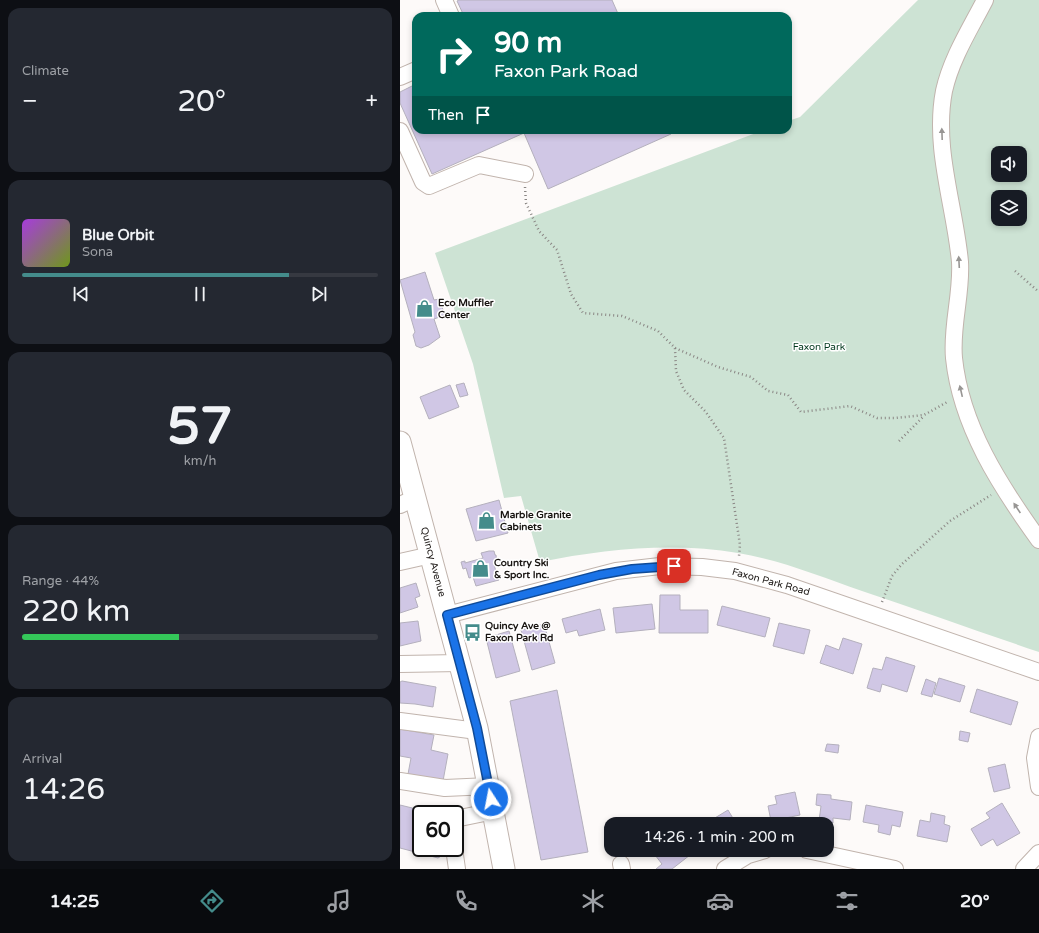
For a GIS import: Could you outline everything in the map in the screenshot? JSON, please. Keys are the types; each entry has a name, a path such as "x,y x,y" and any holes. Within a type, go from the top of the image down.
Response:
{"main road":[{"name":"Quincy Avenue","path":"400,442 408,502 431,555 460,663 489,786 504,869"}],"street":[{"path":"444,0 449,12"},
{"path":"985,0 952,64 944,91 942,147 960,264 960,284 954,332 954,358 961,394 973,431 1003,487 1039,540"},
{"path":"400,77 412,72"},
{"path":"400,131 423,182 429,186 479,165 525,174"},
{"path":"400,562 431,555"},
{"name":"Faxon Park Road","path":"447,615 616,571 660,566 702,567 735,571 787,584 1039,672"},
{"path":"400,664 460,663"},
{"path":"400,721 477,731"},
{"path":"1039,737 1035,758 1039,787"},
{"path":"400,781 445,788 489,786"},
{"path":"464,817 494,811"},
{"path":"834,856 895,869"},
{"path":"455,857 457,869"},
{"path":"725,869 745,857"}],"path":[{"path":"525,174 526,203 538,231 557,250 571,294 583,313 622,316 658,331 675,348 718,367 751,377 768,391 788,395 801,412 850,406 877,418 924,415"},
{"path":"1015,271 1039,292"},
{"path":"675,348 676,371 684,390 705,411 724,438 740,545 739,556"},
{"path":"899,441 924,415 961,394"},
{"path":"882,602 892,576 902,564 950,521 1003,487"}],"green space":[{"name":"Faxon Park","path":"918,0 1039,0 1039,652 801,569 738,553 689,548 639,548 565,557 540,562 521,496 504,498 473,364 435,253 753,134 792,134 792,120 800,117"}],"building":[{"path":"612,0 617,12 462,12 457,1"},
{"path":"412,86 412,130 400,103 400,92"},
{"path":"414,134 522,134 432,174"},
{"path":"524,134 671,134 548,189"},
{"name":"Eco Muffler Center","path":"425,272 434,300 439,299 445,315 434,319 440,337 429,345 421,348 416,346 413,335 415,332 400,280"},
{"path":"464,383 468,395 460,397 456,385"},
{"path":"450,385 459,407 429,419 420,397"},
{"name":"Marble Granite Cabinets","path":"499,500 508,533 476,541 466,509"},
{"name":"Country Ski & Sport Inc.","path":"494,551 496,555 497,564 494,565 499,580 476,586 473,577 469,578 466,568 463,569 461,562 465,561 465,563 483,558 481,553"},
{"path":"416,583 420,596 415,598 418,607 400,613 400,588"},
{"path":"660,595 680,595 680,610 708,610 708,633 659,633"},
{"path":"652,604 655,629 616,633 613,608"},
{"path":"722,606 770,618 765,637 717,625"},
{"path":"600,609 605,630 579,636 577,630 566,633 562,619"},
{"path":"418,621 421,641 400,646 400,623"},
{"path":"779,623 810,630 804,654 773,646"},
{"path":"544,624 555,663 532,670 521,630"},
{"path":"509,631 520,671 496,678 486,638"},
{"path":"843,638 862,644 853,674 820,663 826,645 839,650"},
{"path":"886,657 915,666 907,692 882,684 880,692 867,688 873,668 882,670"},
{"path":"939,678 965,686 960,702 934,694"},
{"path":"926,679 936,683 932,697 921,694"},
{"path":"402,681 436,687 433,707 400,703 400,682"},
{"path":"977,689 1018,702 1011,725 970,712"},
{"path":"557,690 588,852 541,860 510,701"},
{"path":"400,729 434,735 431,750 448,754 443,781 408,774 411,758 400,756"},
{"path":"960,731 970,733 968,742 959,740"},
{"path":"827,744 839,745 838,753 825,751"},
{"path":"1005,764 1010,788 994,792 988,768"},
{"path":"795,792 800,815 790,817 770,817 768,806 777,804 775,796"},
{"path":"817,794 831,795 831,799 852,802 850,820 834,817 820,817 821,806 816,805"},
{"path":"1002,803 1020,833 997,846 993,839 981,846 971,829 990,818 986,813"},
{"path":"400,805 412,808 412,851 400,848"},
{"path":"866,805 903,812 900,827 892,825 890,835 878,832 879,825 863,822"},
{"path":"728,810 732,817 716,817"},
{"path":"931,813 945,816 944,824 950,826 947,842 917,836 920,820 930,822"},
{"path":"657,857 687,857 672,869 656,869 662,864"}],"place":[{"name":"Eco Muffler Center","path":"425,309"},
{"name":"Marble Granite Cabinets","path":"487,521"},
{"name":"Country Ski & Sport Inc.","path":"481,569"},
{"name":"Quincy Ave @ Faxon Park Rd","path":"472,632"}],"route":[{"path":"491,799 477,728 447,615 616,571 660,566 674,566"}]}
